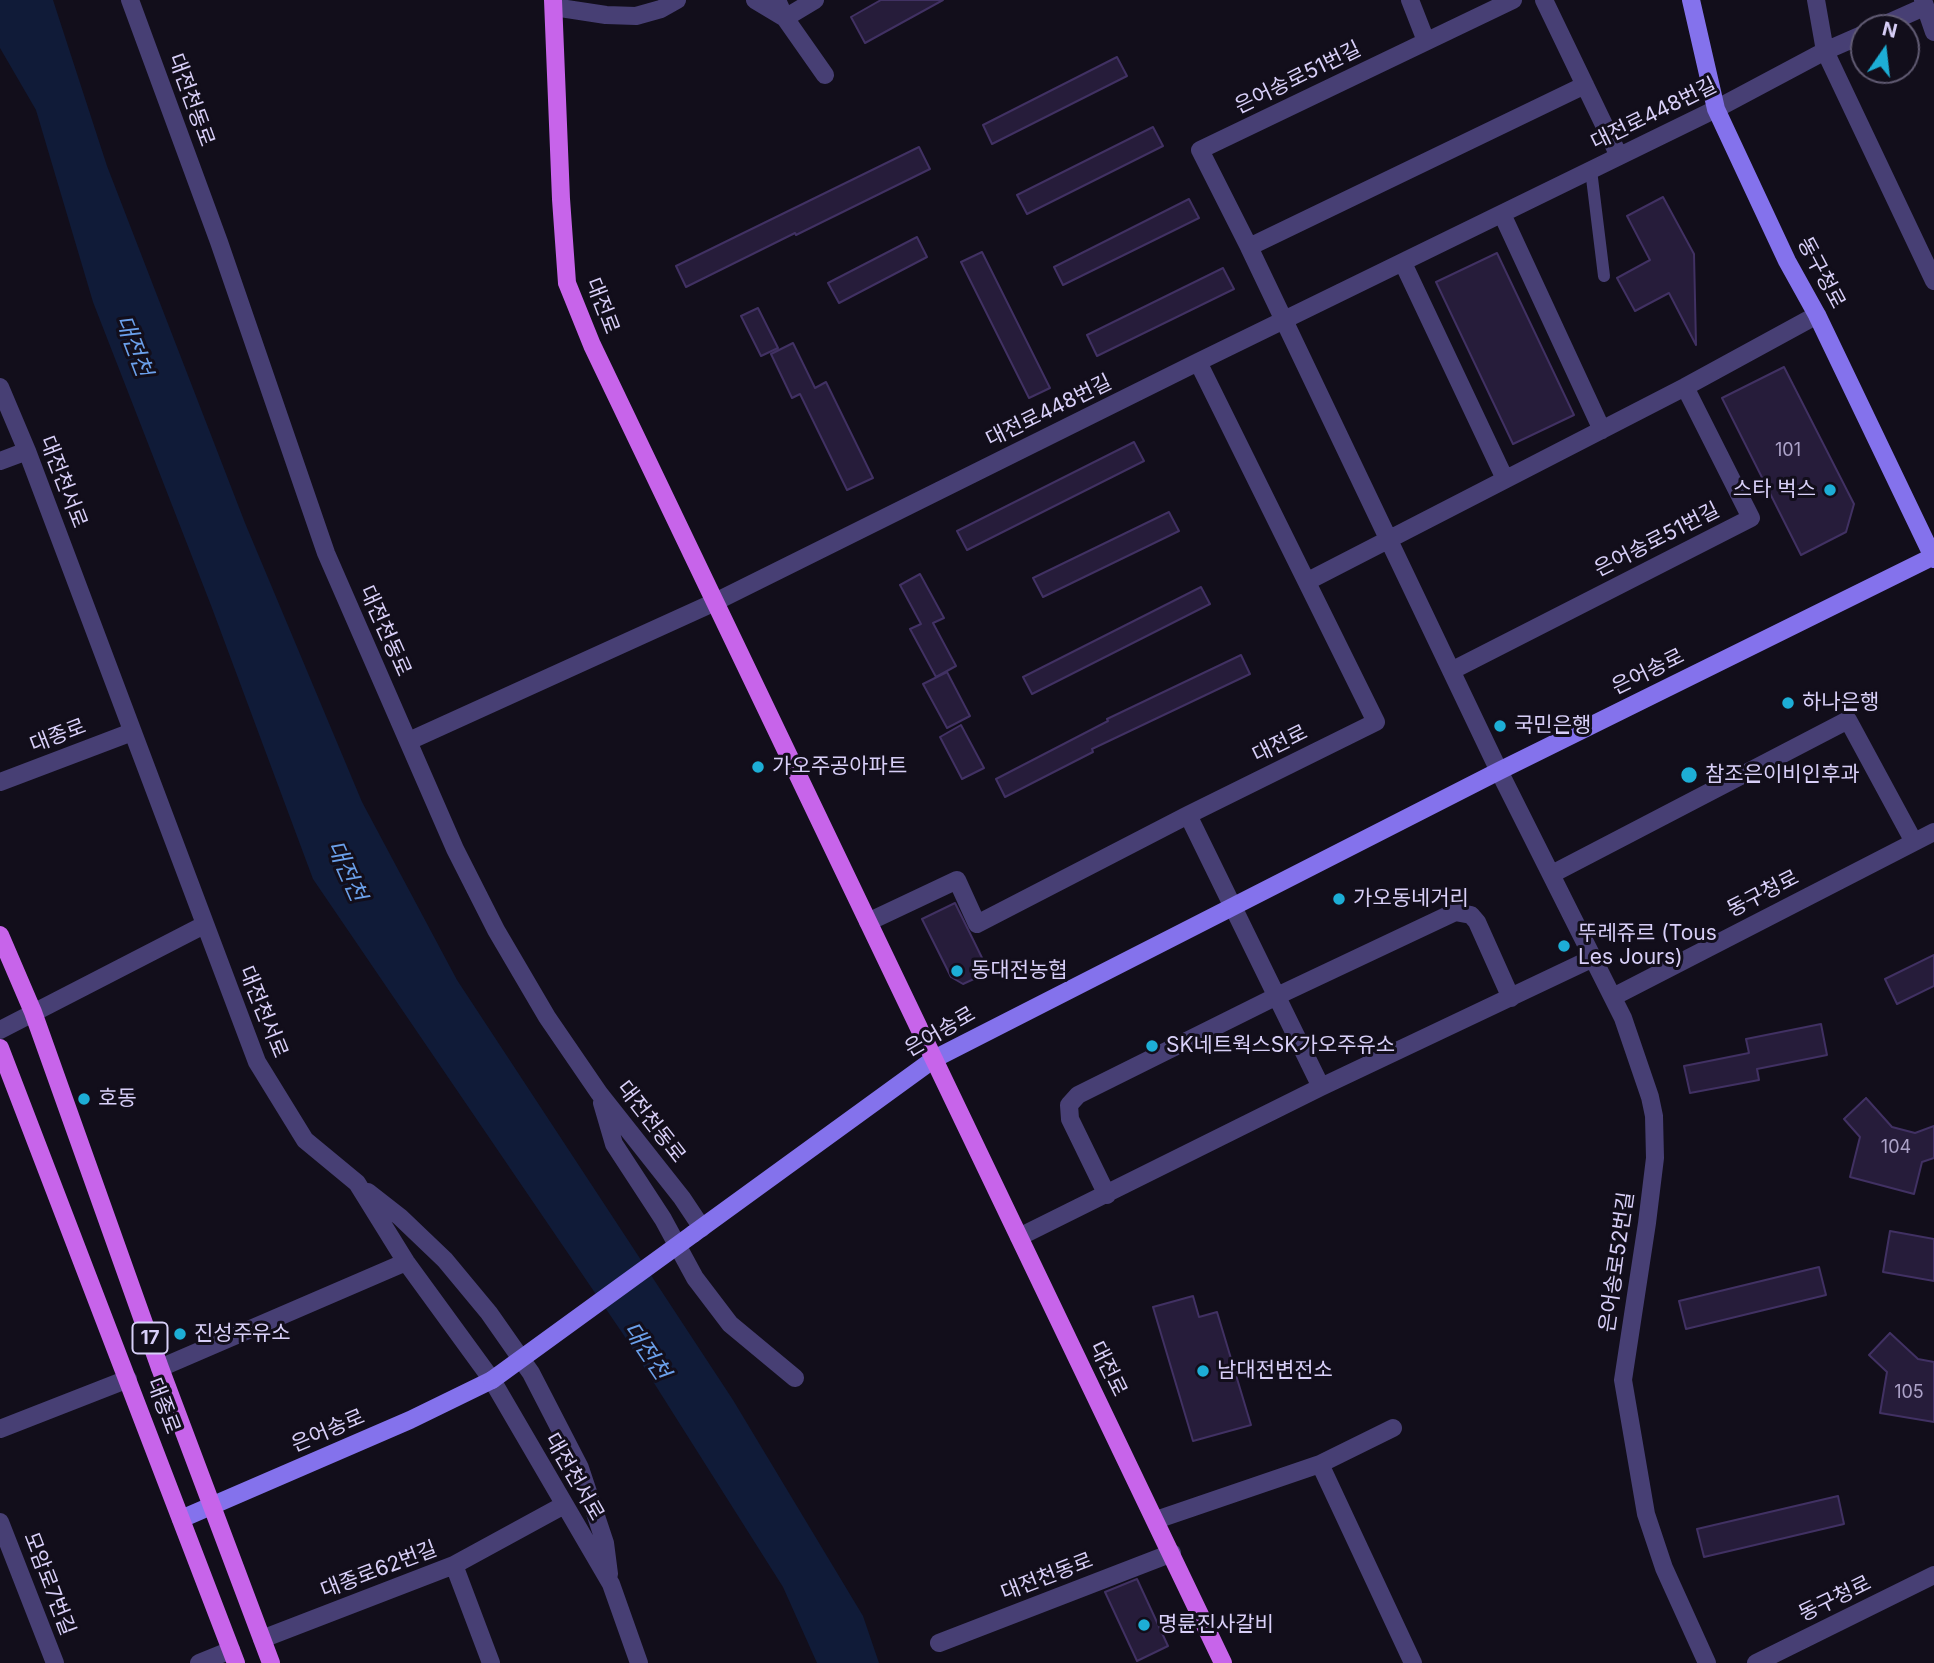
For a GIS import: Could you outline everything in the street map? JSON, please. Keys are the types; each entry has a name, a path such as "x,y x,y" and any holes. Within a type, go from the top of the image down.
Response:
{"main road":[{"name":"동구청로","path":"1691,0 1716,109 1787,261 1817,315 1934,557"},
{"name":"대전로","path":"554,3 567,283 592,345 1223,1663"},
{"name":"은어송로","path":"181,1519 410,1420 492,1380 934,1059 1499,771 1934,557"},
{"name":"대종로","path":"0,935 33,1012 160,1368 271,1663"},
{"name":"대종로","path":"0,1048 233,1657"}],"street":[{"name":"대전천동로","path":"130,0 219,242 326,553 455,849 496,930 547,1017 599,1093 682,1198 698,1231"},
{"path":"554,3 607,15 636,16 662,9 677,0"},
{"path":"755,0 785,18"},
{"path":"777,0 785,18 825,75"},
{"path":"785,18 815,0"},
{"path":"1410,0 1426,41"},
{"name":"은어송로51번길","path":"1499,771 1453,670 1200,150 1513,0"},
{"path":"1544,0 1619,156"},
{"path":"1816,0 1825,51 1934,281"},
{"path":"1904,14 1924,4 1934,32"},
{"name":"대전로448번길","path":"715,602 1716,109 1850,40"},
{"path":"1249,247 1585,85"},
{"path":"1502,214 1602,430"},
{"path":"1403,263 1505,480"},
{"path":"1308,581 1685,387 1817,315"},
{"name":"대전로","path":"868,922 957,880 977,924 1188,815 1377,722 1198,362"},
{"name":"대전천서로","path":"0,387 27,451 257,1062 305,1140 357,1183 406,1262 492,1380 611,1584 639,1663"},
{"name":"은어송로51번길","path":"1453,670 1751,518 1685,387"},
{"path":"0,461 27,451"},
{"path":"409,741 715,602"},
{"path":"1552,874 1849,720 1914,842"},
{"name":"대종로","path":"0,782 132,732"},
{"name":"은어송로52번길","path":"1499,771 1613,997 1637,1057 1654,1116 1655,1158 1623,1380 1646,1514 1664,1568 1707,1663"},
{"path":"1188,815 1321,1087"},
{"name":"동구청로","path":"1613,997 1934,832"},
{"path":"1107,1195 1070,1119 1069,1105 1078,1095 1277,996 1455,912 1471,915 1477,922 1511,998"},
{"path":"0,1030 204,925"},
{"path":"1019,1237 1321,1087 1593,958"},
{"path":"599,1093 614,1144 663,1219 695,1278 730,1324 795,1378"},
{"path":"357,1183 400,1217 445,1260 489,1313 531,1373 580,1468 605,1543 611,1584"},
{"name":"대종로","path":"160,1368 406,1262"},
{"path":"0,1429 128,1379"},
{"path":"1156,1520 1320,1464 1392,1427"},
{"path":"1320,1464 1413,1663"},
{"path":"454,1565 564,1505"},
{"name":"모암로7번길","path":"0,1522 55,1663"},
{"name":"대전천동로","path":"939,1643 1172,1553"},
{"name":"대종로62번길","path":"262,1639 454,1565 491,1663"},
{"name":"동구청로","path":"1756,1663 1934,1575"},
{"path":"199,1663 233,1657"}],"lane":[{"path":"1591,170 1605,276"}],"water":[{"name":"대전천","path":"0,0 53,0 107,166 245,523 362,802 457,980 733,1400 863,1616 879,1663 817,1663 783,1587 623,1334 313,879 212,608 93,302 36,110 0,48"}],"building":[{"path":"881,0 943,0 865,43 851,17"},
{"path":"1117,57 1127,76 992,144 983,125"},
{"path":"1153,127 1163,146 1027,214 1017,195"},
{"path":"919,147 930,169 686,287 676,266"},
{"path":"1663,197 1694,254 1696,345 1669,293 1635,311 1617,278 1650,260 1627,216"},
{"path":"1189,199 1199,218 1063,285 1054,267"},
{"path":"917,237 927,257 839,303 828,283"},
{"path":"982,252 1050,388 1029,398 961,262"},
{"path":"1497,253 1574,415 1513,444 1436,282"},
{"path":"1223,268 1234,289 1097,356 1087,335"},
{"path":"758,308 778,348 761,356 741,316"},
{"path":"793,343 815,388 826,382 873,478 847,490 800,394 792,398 771,354"},
{"path":"1784,367 1854,504 1846,532 1801,555 1722,398"},
{"path":"1134,442 1144,461 967,550 957,531"},
{"path":"1169,512 1179,531 1043,597 1033,578"},
{"path":"920,574 944,618 933,623 956,666 936,677 910,629 921,624 900,585"},
{"path":"1201,587 1210,604 1032,694 1023,677"},
{"path":"1241,655 1250,674 1092,749 1093,752 1005,797 996,779 1108,721 1107,719"},
{"path":"947,672 970,716 947,728 923,684"},
{"path":"961,725 984,768 962,779 940,737"},
{"path":"955,903 989,972 963,984 951,977 922,919"},
{"path":"1934,955 1934,986 1897,1004 1885,979"},
{"path":"1821,1024 1827,1055 1757,1069 1759,1080 1690,1093 1684,1066 1749,1053 1746,1039"},
{"path":"1866,1098 1892,1127 1915,1133 1934,1126 1934,1158 1922,1162 1914,1194 1850,1177 1860,1137 1844,1119"},
{"path":"1890,1231 1934,1239 1934,1281 1883,1272"},
{"path":"1819,1267 1826,1295 1686,1329 1679,1301"},
{"name":"남대전변전소","path":"1193,1296 1199,1317 1217,1312 1251,1425 1193,1441 1153,1307"},
{"path":"1890,1333 1918,1359 1934,1362 1934,1422 1880,1413 1887,1372 1869,1355"},
{"path":"1838,1496 1844,1524 1704,1557 1697,1529"},
{"path":"1137,1579 1168,1646 1137,1661 1105,1592"}],"place":[{"name":"스타 벅스","path":"1830,490"},
{"name":"하나은행","path":"1788,703"},
{"name":"국민은행","path":"1500,726"},
{"name":"가오주공아파트","path":"758,767"},
{"name":"참조은이비인후과","path":"1689,775"},
{"name":"가오동네거리","path":"1339,899"},
{"name":"뚜레쥬르 (Tous Les Jours)","path":"1564,946"},
{"name":"동대전농협","path":"957,971"},
{"name":"SK네트웍스SK가오주유소","path":"1152,1046"},
{"name":"호동","path":"84,1099"},
{"name":"진성주유소","path":"180,1334"},
{"name":"남대전변전소","path":"1203,1371"},
{"name":"명륜진사갈비","path":"1144,1625"}]}
